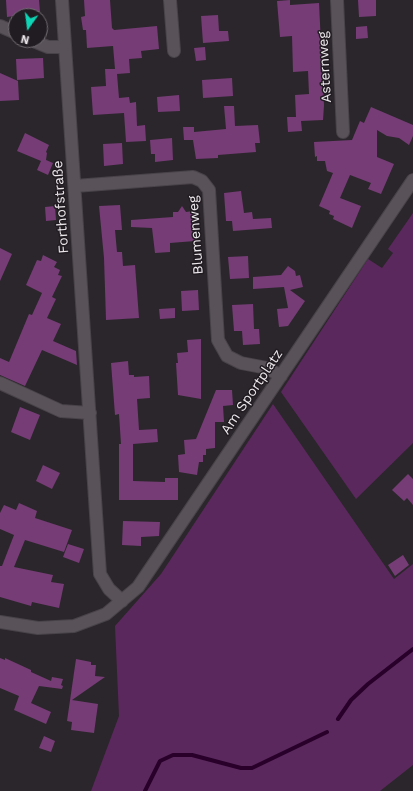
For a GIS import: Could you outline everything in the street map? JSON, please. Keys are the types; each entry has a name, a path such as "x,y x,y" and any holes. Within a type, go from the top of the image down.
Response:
{"street":[{"name":"Forthofstraße","path":"62,0 100,574 109,589 122,601"},
{"path":"170,0 174,51"},
{"name":"Asternweg","path":"336,0 342,132"},
{"path":"48,47 65,47"},
{"name":"Blumenweg","path":"75,186 194,177 202,181 209,190 218,340 227,356 241,363 267,368 281,376"},
{"name":"Am Sportplatz","path":"0,622 38,628 74,626 106,614 138,587 413,180"},
{"path":"0,383 61,411 90,413"}],"shaded area":[{"path":"413,213 413,443 356,499 281,392 368,259 382,268 393,253 388,249"},
{"path":"273,404 394,579 413,564 413,765 380,791 91,791 119,716 115,626 161,574"}],"building":[{"path":"6,0 39,0 40,8 8,8 7,17"},
{"path":"84,0 110,0 112,28 114,30 157,26 159,49 141,51 142,58 129,59 130,73 117,74 119,98 129,97 130,103 136,102 137,126 145,125 146,141 126,142 124,113 93,115 91,87 106,86 105,69 115,69 113,46 87,48 86,30 83,30 81,17 85,16"},
{"path":"290,0 290,5 319,3 324,105 323,120 301,121 302,131 288,132 287,117 296,117 295,95 309,94 308,71 293,72 292,36 280,37 277,1"},
{"path":"358,0 376,0 376,16 359,17"},
{"path":"218,15 219,31 228,31 229,41 203,43 201,16"},
{"path":"367,26 368,38 356,39 356,27"},
{"path":"205,47 206,60 196,61 194,48"},
{"path":"43,58 44,78 17,80 16,59"},
{"path":"0,73 18,81 19,100 0,101"},
{"path":"232,78 233,96 203,98 202,80"},
{"path":"179,95 180,111 158,112 157,97"},
{"path":"224,106 234,106 235,126 258,125 260,143 255,143 256,152 218,155 218,158 196,159 193,140 184,140 183,127 194,127 194,132 226,129"},
{"path":"371,107 413,125 413,136 409,145 399,138 387,136 377,130 377,157 394,164 381,194 368,189 371,183 350,175 340,198 361,206 352,228 333,219 334,216 329,214 330,211 319,206 333,173 327,171 325,161 317,161 317,156 315,157 314,142 352,140 360,121 364,123"},
{"path":"25,133 49,145 46,152 46,160 53,163 48,175 37,170 41,161 17,151"},
{"path":"172,138 173,160 155,162 155,154 151,154 150,140"},
{"path":"122,143 123,164 104,166 103,144"},
{"path":"241,191 244,213 252,212 253,219 271,218 272,228 233,231 232,221 226,221 224,193"},
{"path":"120,205 122,230 115,230 117,252 122,252 123,266 135,265 139,318 106,320 104,258 99,206"},
{"path":"55,206 56,220 46,221 45,207"},
{"path":"182,206 186,212 193,211 195,241 170,243 170,252 155,253 152,228 131,227 131,220 173,217 173,212 178,212"},
{"path":"0,248 12,254 0,281"},
{"path":"43,255 57,262 54,267 60,270 58,275 62,276 52,297 56,299 47,318 61,324 53,341 76,351 77,365 42,350 25,386 0,375 0,358 9,362 29,314 32,315 42,293 26,285 37,260 41,261"},
{"path":"248,256 249,278 230,279 228,257"},
{"path":"288,266 295,271 296,276 300,275 303,287 290,290 305,301 288,326 279,327 277,309 288,308 284,287 253,289 253,277 281,275"},
{"path":"198,290 199,310 182,311 181,291"},
{"path":"253,304 254,329 259,329 260,344 243,345 242,331 234,331 232,305"},
{"path":"175,308 175,318 160,319 159,309"},
{"path":"201,339 201,399 178,395 176,363 178,363 177,353 188,352 187,340"},
{"path":"128,361 129,375 134,375 134,377 149,376 150,398 137,399 139,430 157,429 158,442 133,444 133,481 165,482 165,478 178,478 178,500 119,500 119,444 121,444 119,414 115,415 111,363"},
{"path":"216,390 232,390 233,405 223,406 224,422 215,422 215,448 206,449 206,455 203,455 203,462 199,462 197,475 179,472 178,455 185,454 184,440 196,439"},
{"path":"20,407 40,415 30,440 11,432"},
{"path":"43,465 60,473 52,489 36,481"},
{"path":"408,474 413,479 413,505 407,498 404,501 392,490"},
{"path":"19,503 37,511 35,518 72,530 64,552 25,540 14,567 53,575 51,582 64,584 59,608 32,602 31,606 0,597 0,566 2,566 14,535 0,529 0,513 4,505 16,510"},
{"path":"123,521 160,522 159,536 141,537 141,546 122,545"},
{"path":"68,544 84,549 79,563 63,557"},
{"path":"403,555 409,565 395,576 388,565"},
{"path":"0,658 5,660 5,658 51,681 52,677 63,679 61,685 63,686 62,689 39,686 31,703 51,712 46,724 14,710 19,696 0,688"},
{"path":"76,659 91,662 91,665 96,665 95,676 105,677 72,700 98,704 94,733 71,730 72,722 67,721"},
{"path":"44,736 55,741 51,752 39,748"}],"waterway":[{"path":"338,719 351,700 368,684 413,649"},
{"path":"145,791 160,761 173,755 192,755 241,768 252,768 327,732"}]}
